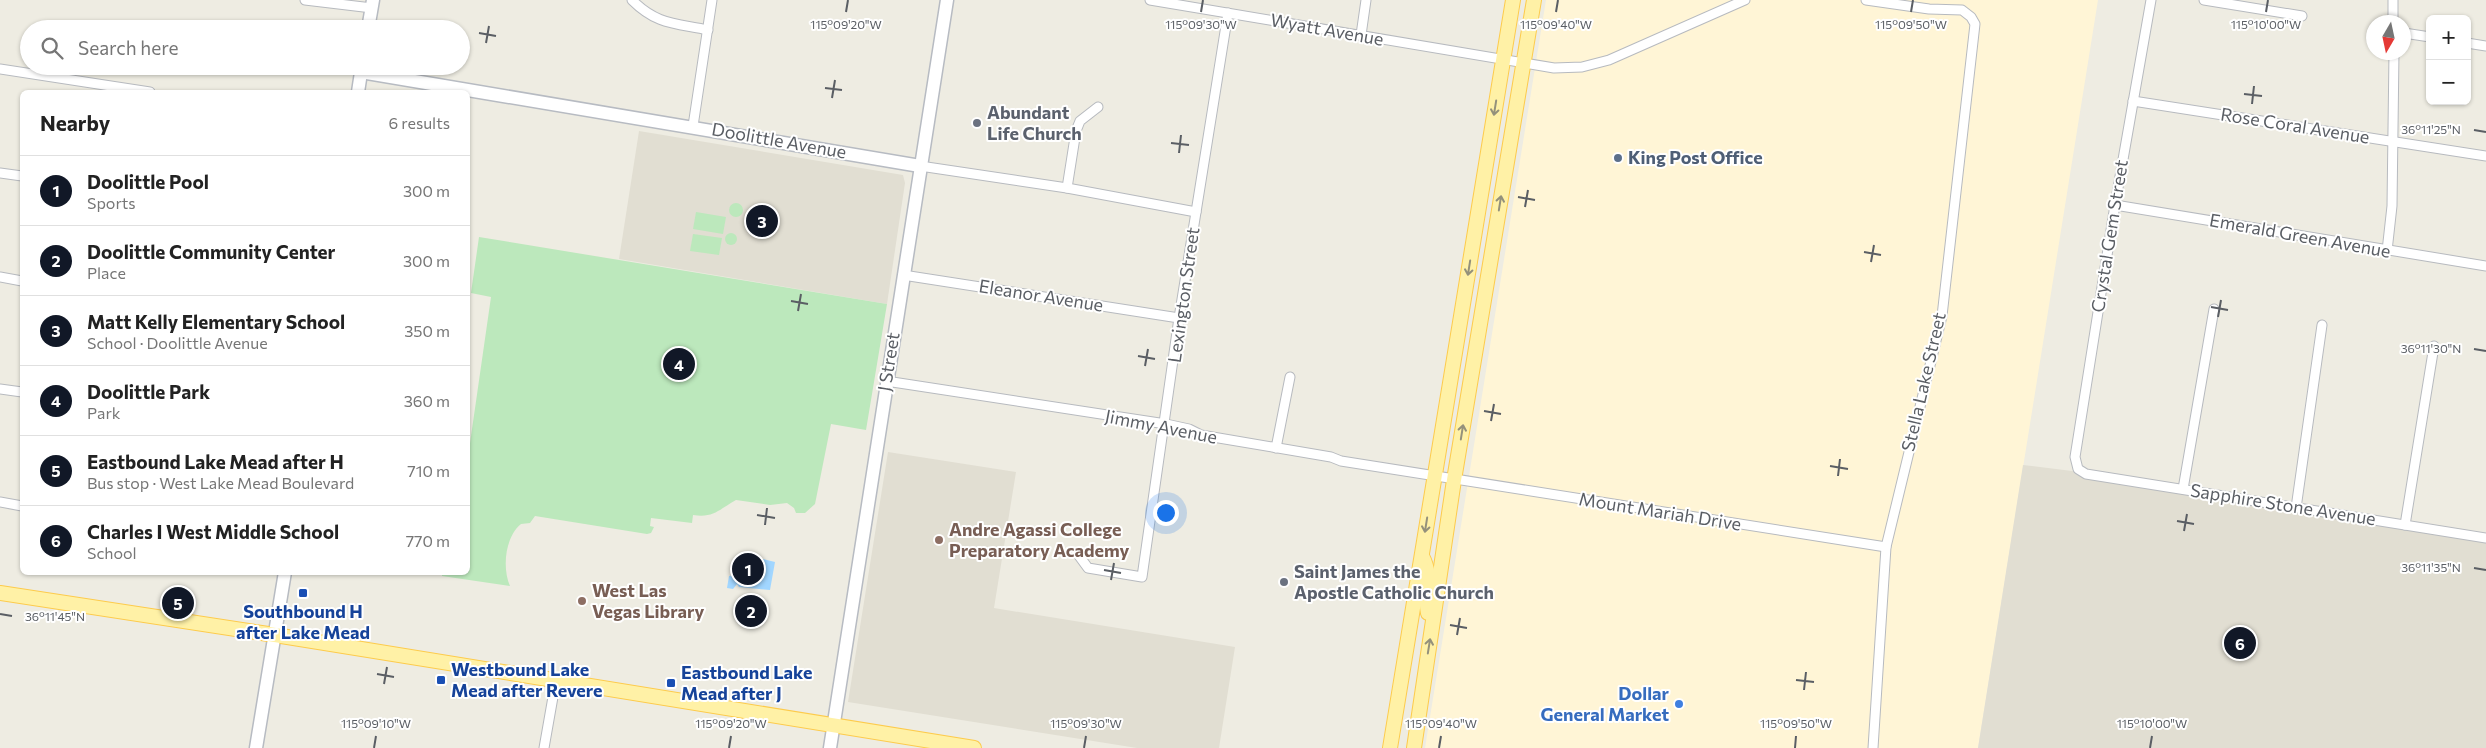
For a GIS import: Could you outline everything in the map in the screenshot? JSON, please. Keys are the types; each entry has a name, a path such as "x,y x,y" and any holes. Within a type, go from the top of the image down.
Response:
{"main road":[{"path":"1390,748 1513,0"},
{"path":"1414,748 1454,480 1534,0"},
{"path":"1422,555 1429,570 1426,602 1428,614 1433,619"},
{"path":"0,593 275,635 974,748"}],"street":[{"path":"305,0 373,4 370,20"},
{"path":"632,0 645,14 657,20 708,30"},
{"path":"693,126 712,0"},
{"name":"J Street","path":"830,748 947,0"},
{"name":"Wyatt Avenue","path":"1150,0 1554,68 1609,60 1745,0"},
{"path":"1361,35 1366,0"},
{"name":"Stella Lake Street","path":"1866,0 1929,9 1962,10 1972,17 1975,24 1942,316 1886,547 1873,748"},
{"name":"Crystal Gem Street","path":"2080,472 2076,466 2075,457 2115,205 2151,0"},
{"path":"2204,0 2302,16"},
{"path":"2392,0 2393,15"},
{"name":"Lexington Street","path":"1077,554 1088,568 1142,577 1166,424 1179,318 1228,13"},
{"path":"2411,33 2426,36"},
{"path":"2471,44 2486,46"},
{"path":"2387,251 2392,206 2394,60"},
{"path":"0,69 20,72"},
{"path":"39,75 137,90"},
{"path":"358,90 361,75"},
{"name":"Doolittle Avenue","path":"397,75 920,166 1067,188 1196,212"},
{"name":"Rose Coral Avenue","path":"2133,101 2486,156"},
{"path":"1067,188 1076,131 1080,121 1098,107"},
{"path":"0,173 20,176"},
{"name":"Emerald Green Avenue","path":"2115,205 2486,266"},
{"name":"Eleanor Avenue","path":"903,275 1179,318"},
{"path":"0,277 20,281"},
{"path":"2182,489 2214,309"},
{"path":"2296,508 2322,325"},
{"path":"2405,525 2434,346"},
{"path":"1276,448 1290,377"},
{"name":"Jimmy Avenue","path":"886,381 1166,424 1190,429 1200,435 1434,477"},
{"path":"0,389 20,392"},
{"name":"Sapphire Stone Avenue","path":"2080,472 2486,538"},
{"name":"Mount Mariah Drive","path":"1434,477 1886,547"},
{"path":"0,502 20,506"},
{"path":"256,748 284,575"},
{"path":"544,748 556,680"}],"shaded area":[{"path":"1546,0 2098,0 1978,748 1425,748"},
{"path":"639,131 903,175 905,183 887,304 619,259"},
{"name":"Andre Agassi College Preparatory Academy","path":"888,452 1016,472 994,608 1235,647 1219,748 1137,748 848,702"},
{"path":"2023,465 2080,472 2486,538 2486,748 1978,748"}],"green space":[{"path":"736,203 741,205 743,210 741,215 736,217 731,215 729,210 731,205"},
{"path":"696,212 726,217 723,234 693,229"},
{"path":"733,233 736,234 736,244 729,245 726,244 725,237 726,234"},
{"path":"693,234 722,238 719,255 690,251"},
{"path":"479,237 887,304 866,430 831,424 815,504 805,513 796,513 794,508 787,503 770,505 736,500 711,514 693,515 692,523 651,518 650,526 654,527 651,533 647,534 535,516 530,523 521,524 511,537 508,545 506,571 510,586 442,576 470,575 470,443 491,297 471,293"}],"water":[{"path":"743,555 757,557 754,577 756,581 763,559 775,562 770,590 739,587 737,584 733,589 727,588 729,576 740,574"}],"place":[{"name":"Abundant Life Church","path":"977,123"},
{"name":"King Post Office","path":"1618,158"},
{"name":"Matt Kelly Elementary School","path":"762,221"},
{"name":"Doolittle Park","path":"679,364"},
{"name":"Andre Agassi College Preparatory Academy","path":"939,540"},
{"name":"Doolittle Pool","path":"748,569"},
{"name":"Saint James the Apostle Catholic Church","path":"1284,582"},
{"name":"Southbound H after Lake Mead","path":"303,593"},
{"name":"West Las Vegas Library","path":"582,601"},
{"name":"Eastbound Lake Mead after H","path":"178,603"},
{"name":"Doolittle Community Center","path":"751,611"},
{"name":"Charles I West Middle School","path":"2240,643"},
{"name":"Westbound Lake Mead after Revere","path":"441,680"},
{"name":"Eastbound Lake Mead after J","path":"671,683"},
{"name":"Dollar General Market","path":"1679,704"}]}
